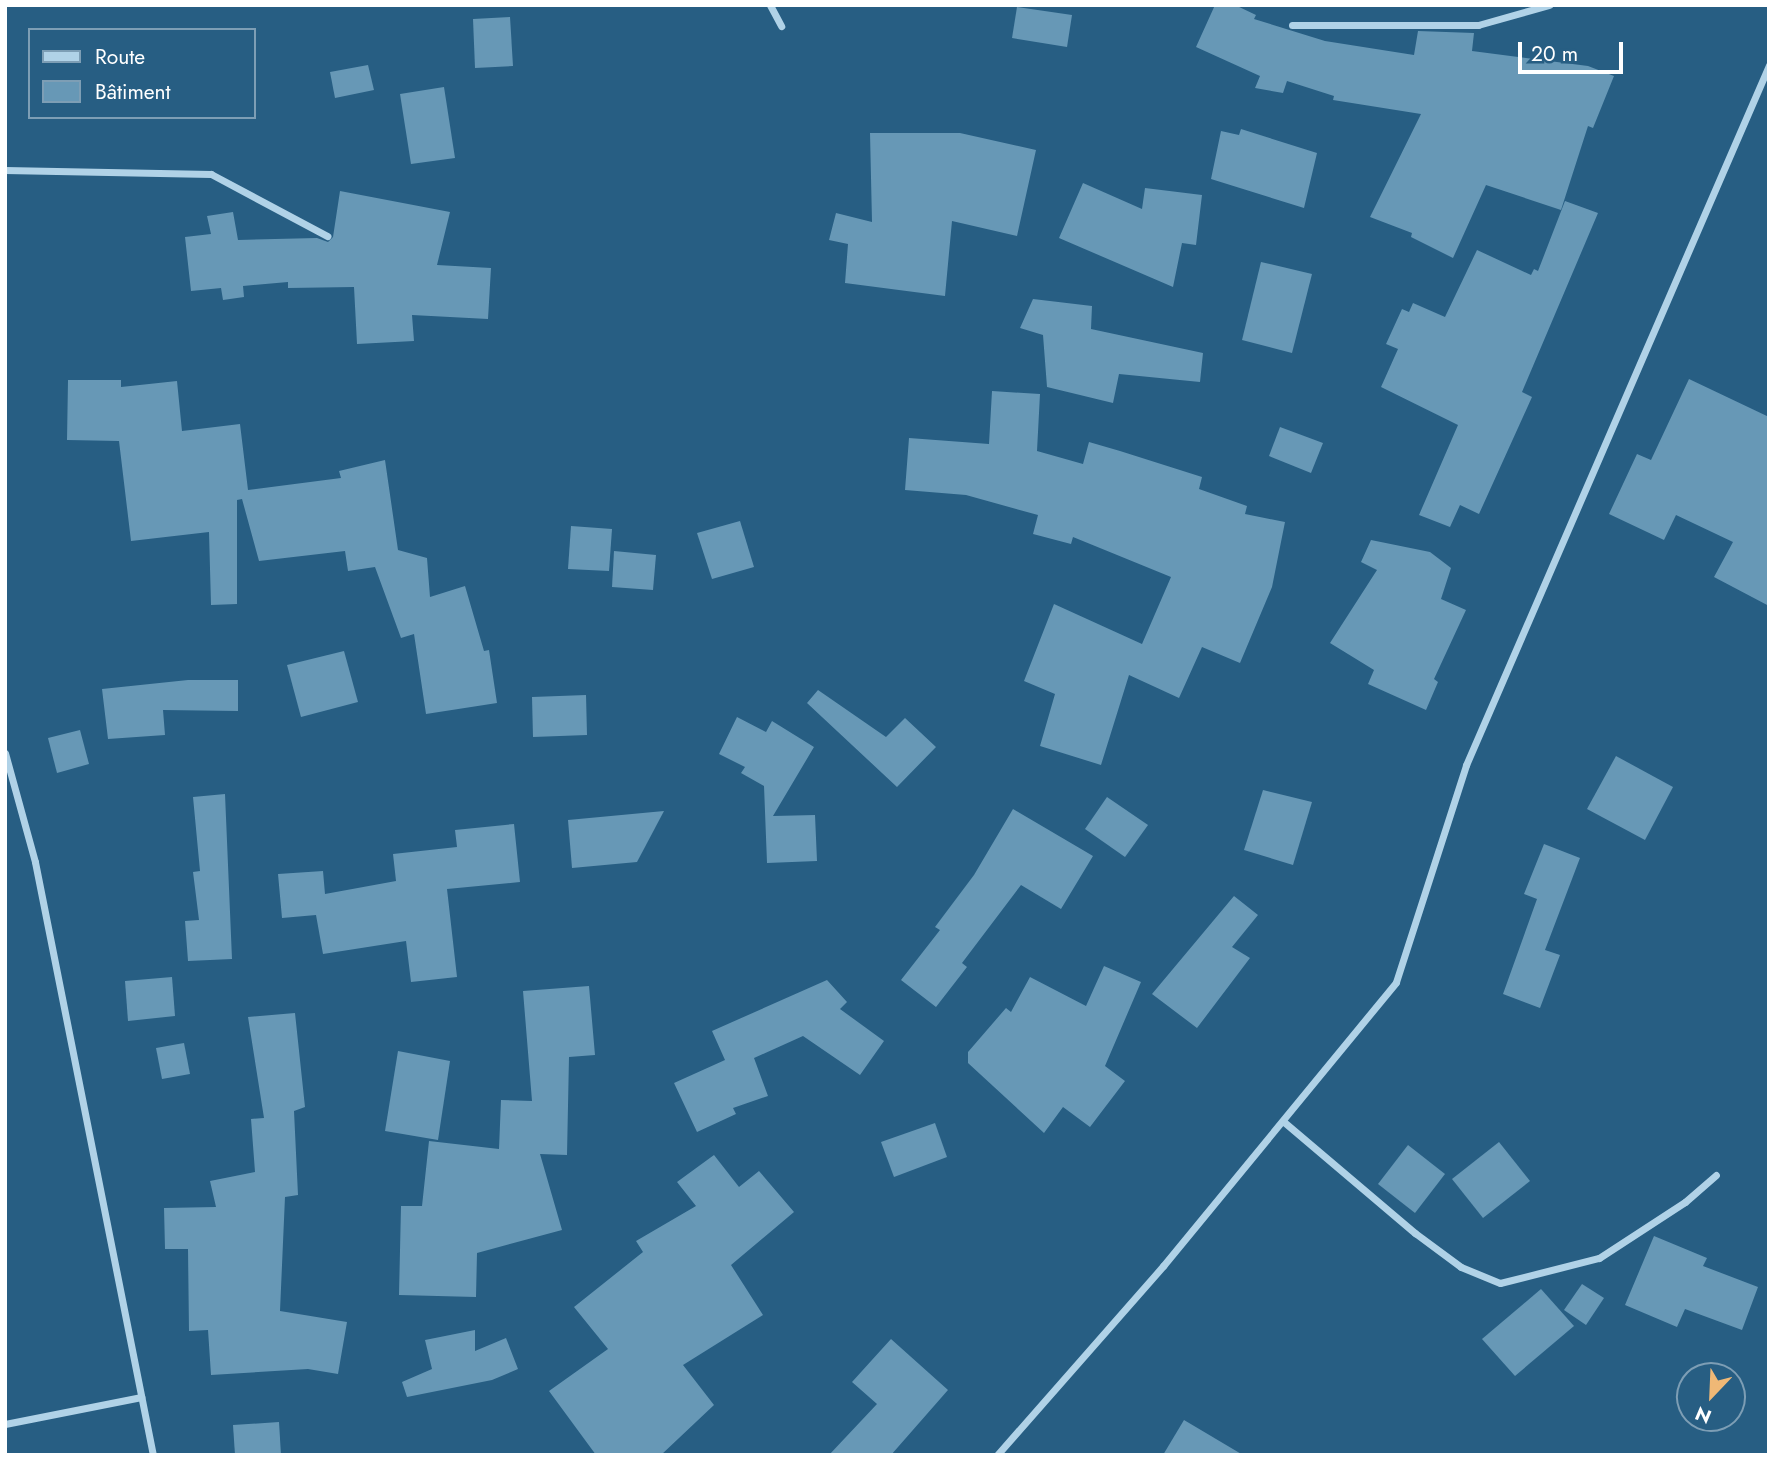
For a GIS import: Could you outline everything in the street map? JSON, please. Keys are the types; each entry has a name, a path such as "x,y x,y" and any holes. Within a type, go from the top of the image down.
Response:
{"street":[{"path":"770,5 781,26"},
{"path":"1292,25 1478,25 1549,5"},
{"path":"997,1455 1284,1122 1396,982 1466,765 1769,65"},
{"path":"5,170 211,174 327,236"},
{"path":"5,753 35,862 153,1455"},
{"path":"1284,1122 1415,1233 1461,1266 1500,1283 1599,1258 1685,1202 1716,1174"},
{"path":"5,1424 141,1397"}],"building":[{"path":"1215,5 1235,5 1256,15 1254,19 1325,41 1414,55 1418,31 1474,33 1472,51 1588,66 1614,76 1593,128 1588,126 1561,210 1486,185 1453,258 1411,237 1412,233 1370,217 1421,114 1333,100 1334,96 1287,81 1283,93 1255,88 1260,76 1196,47"},
{"path":"1017,7 1072,15 1067,47 1012,38"},
{"path":"510,17 513,66 475,68 473,19"},
{"path":"368,65 374,90 335,98 330,72"},
{"path":"444,87 455,158 411,164 400,94"},
{"path":"1241,129 1317,153 1304,208 1211,179 1221,131 1239,135"},
{"path":"870,133 960,133 1036,150 1017,236 952,221 945,296 845,283 848,244 829,240 836,213 872,222"},
{"path":"1083,183 1142,209 1145,188 1202,195 1196,245 1182,243 1173,287 1059,238"},
{"path":"340,191 450,212 437,265 491,268 488,319 412,315 414,341 357,344 354,287 288,288 288,282 243,286 244,297 223,300 221,288 191,291 185,237 211,234 207,216 233,212 238,240 317,238 328,242 333,237"},
{"path":"1565,201 1598,213 1522,392 1532,397 1479,514 1460,505 1450,527 1419,515 1458,425 1381,387 1398,349 1386,344 1402,309 1409,312 1413,303 1445,317 1477,250 1531,275 1534,269 1538,271"},
{"path":"1261,262 1312,274 1292,353 1242,340"},
{"path":"1033,299 1092,306 1091,329 1203,353 1200,382 1119,374 1113,403 1047,387 1043,335 1020,328"},
{"path":"1689,379 1769,417 1769,606 1714,577 1733,542 1676,515 1664,540 1609,514 1637,454 1651,460"},
{"path":"68,380 121,380 121,387 177,381 182,431 240,424 248,490 341,478 339,471 385,460 398,550 427,558 430,597 465,586 484,651 489,650 497,703 426,714 414,634 401,638 375,567 348,571 345,551 259,561 242,499 237,500 237,604 211,605 209,532 131,541 119,441 67,440"},
{"path":"992,391 1040,394 1037,451 1083,464 1089,442 1202,477 1199,489 1247,506 1245,514 1285,522 1272,587 1240,663 1202,647 1179,698 1129,675 1101,765 1040,746 1055,694 1024,681 1054,604 1142,644 1171,577 1073,537 1071,544 1033,534 1038,515 966,495 905,490 909,438 989,444"},
{"path":"1280,427 1323,443 1311,473 1269,456"},
{"path":"740,521 754,567 712,579 697,533"},
{"path":"571,526 612,529 609,571 568,569"},
{"path":"1371,540 1430,552 1451,568 1441,599 1466,610 1434,679 1438,682 1426,710 1368,684 1374,670 1330,643 1377,570 1361,562"},
{"path":"614,551 656,555 653,590 612,587"},
{"path":"344,651 358,702 301,717 287,665"},
{"path":"188,680 238,680 238,711 163,710 165,735 108,739 102,689"},
{"path":"818,690 886,737 905,718 936,747 897,787 807,703"},
{"path":"586,695 587,735 533,737 532,697"},
{"path":"737,717 766,732 772,721 814,747 773,816 815,815 817,861 767,863 764,786 741,773 745,767 719,754"},
{"path":"80,730 89,764 57,773 48,738"},
{"path":"1616,756 1673,787 1645,840 1587,809"},
{"path":"1263,790 1312,802 1293,865 1244,850"},
{"path":"225,794 232,959 188,961 185,921 199,920 193,872 200,871 193,797"},
{"path":"1107,797 1148,825 1125,857 1085,829"},
{"path":"1013,809 1093,856 1061,909 1021,885 962,963 967,967 936,1007 901,980 940,930 935,927 974,875"},
{"path":"664,811 637,862 572,868 568,820"},
{"path":"514,824 520,882 447,889 457,977 411,982 406,941 323,954 316,915 282,918 278,874 323,871 325,894 396,881 393,854 457,847 455,830"},
{"path":"1544,844 1580,858 1545,950 1560,955 1540,1008 1503,994 1537,899 1524,894"},
{"path":"1234,896 1258,915 1232,947 1250,958 1197,1028 1152,994"},
{"path":"1104,966 1141,982 1105,1066 1125,1081 1090,1127 1063,1107 1044,1133 968,1063 968,1052 1006,1008 1011,1012 1030,977 1086,1006"},
{"path":"172,977 175,1016 128,1021 125,981"},
{"path":"827,980 847,1002 840,1009 884,1041 860,1075 803,1036 754,1058 768,1096 733,1108 736,1114 697,1132 674,1083 725,1060 712,1031"},
{"path":"589,986 595,1055 569,1057 567,1155 540,1154 562,1230 477,1253 476,1297 399,1295 401,1206 422,1206 429,1141 499,1149 501,1100 532,1101 523,991"},
{"path":"295,1013 305,1107 294,1111 298,1195 285,1197 280,1311 347,1322 338,1374 308,1369 211,1375 208,1330 189,1331 188,1249 165,1249 164,1208 216,1207 210,1181 255,1172 251,1119 264,1118 248,1017"},
{"path":"184,1043 190,1074 162,1079 156,1048"},
{"path":"398,1051 450,1061 438,1140 385,1131"},
{"path":"935,1123 947,1157 894,1177 881,1142"},
{"path":"1499,1142 1530,1181 1483,1218 1452,1179"},
{"path":"1408,1145 1445,1174 1415,1213 1378,1184"},
{"path":"714,1155 739,1187 759,1171 794,1212 731,1265 763,1315 683,1365 714,1405 661,1455 596,1455 549,1391 608,1349 574,1307 643,1252 636,1241 696,1206 677,1182"},
{"path":"1654,1236 1707,1258 1703,1266 1758,1287 1742,1330 1685,1309 1677,1327 1625,1305"},
{"path":"1582,1284 1604,1298 1586,1325 1564,1310"},
{"path":"1541,1289 1574,1326 1515,1376 1482,1339"},
{"path":"475,1330 475,1351 506,1338 518,1369 492,1380 407,1397 402,1382 432,1369 425,1340"},
{"path":"891,1339 948,1390 891,1455 829,1455 877,1404 852,1382"},
{"path":"1184,1420 1243,1455 1163,1455"},
{"path":"279,1422 281,1455 235,1455 233,1425"}]}
